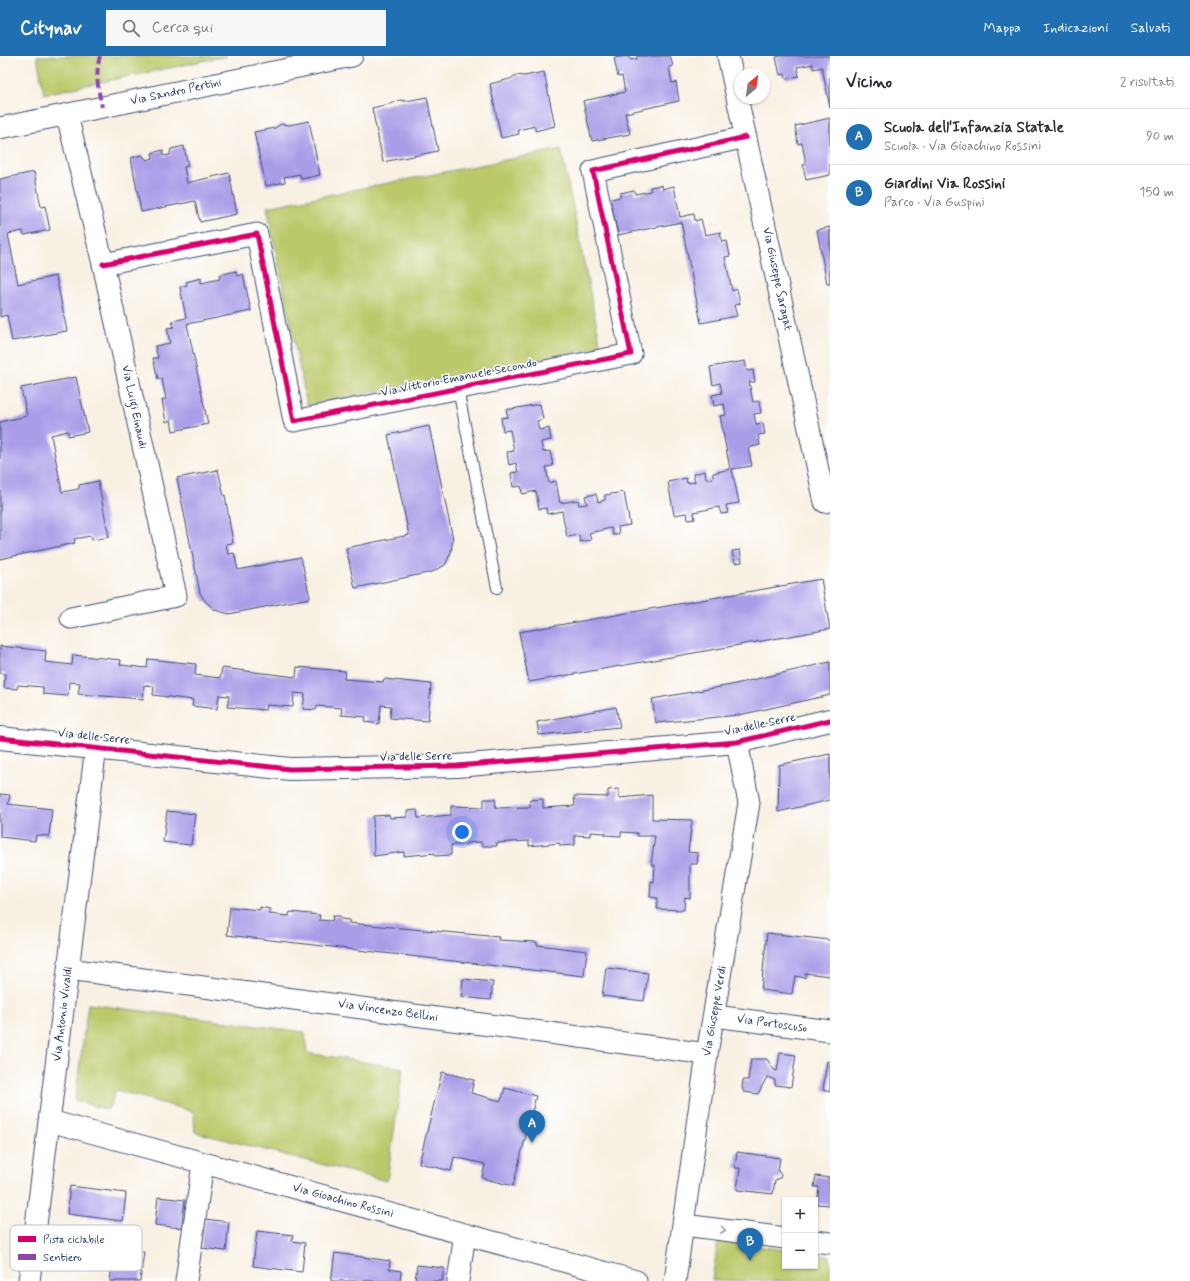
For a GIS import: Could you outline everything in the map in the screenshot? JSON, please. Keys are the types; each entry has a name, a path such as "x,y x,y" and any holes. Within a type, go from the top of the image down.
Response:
{"street":[{"name":"Via Sandro Pertini","path":"0,128 352,56"},
{"name":"Via Giuseppe Saragat","path":"728,56 825,502"},
{"name":"Via Luigi Einaudi","path":"67,115 103,264 176,596 72,618"},
{"name":"Via Vittorio Emanuele Secondo","path":"103,264 257,234 294,421 458,389 631,354 593,171 746,137"},
{"name":"Via delle Serre","path":"0,738 96,747 290,769 457,766 737,742 830,720"},
{"name":"Via Giuseppe Verdi","path":"676,1281 707,1054 715,1016 749,803 737,742"},
{"name":"Via Antonio Vivaldi","path":"36,1225 96,747"},
{"name":"Via Vincenzo Bellini","path":"68,969 707,1054"},
{"name":"Via Portoscuso","path":"715,1016 830,1031"},
{"name":"Via Gioachino Rossini","path":"50,1121 636,1281"},
{"path":"186,1281 202,1163"},
{"path":"684,1225 782,1238"},
{"path":"458,1281 464,1234"},
{"path":"818,1242 830,1243"},
{"name":"Via Antonio Vivaldi","path":"29,1281 30,1271"}],"lane":[{"path":"458,389 497,588"}],"green space":[{"path":"37,56 227,56 44,94"},
{"path":"561,149 601,347 307,405 267,207"},
{"path":"88,1004 305,1032 307,1053 403,1068 387,1181 195,1132 194,1112 116,1090 108,1110 75,1100"},
{"path":"718,1241 782,1250 782,1269 818,1269 818,1254 830,1256 830,1281 712,1281"}],"building":[{"path":"627,56 631,60 637,59 637,56 670,56 673,66 669,67 672,83 676,82 679,101 625,113 630,134 592,141 583,101 625,92 622,76 618,77 614,58"},
{"path":"830,56 830,108 822,67 813,69 813,64 797,67 799,76 786,79 785,74 780,75 776,57"},
{"path":"544,72 555,126 535,131 535,126 518,130 519,134 501,138 490,84 510,79 516,75 524,76"},
{"path":"427,97 438,151 383,162 372,108 400,100 406,101"},
{"path":"830,118 830,175 806,180 803,165 806,164 802,143 798,144 795,126"},
{"path":"309,121 320,175 301,179 300,174 284,177 285,182 266,186 254,132 275,128 281,124 289,125"},
{"path":"184,146 188,166 184,167 187,183 229,173 237,214 200,222 195,201 141,212 131,158 142,155 147,160 153,158 152,153 163,150 163,156 170,155 171,149"},
{"path":"34,172 41,207 45,206 50,230 24,235 23,231 8,234 18,284 56,276 67,331 12,341 7,315 0,317 0,179"},
{"path":"662,185 663,189 674,186 680,217 694,214 695,221 701,219 705,235 720,232 722,242 727,241 730,256 725,257 732,291 737,289 740,304 734,305 737,316 701,323 681,222 618,235 610,199 620,197 620,193 634,190 635,194 651,191 650,187"},
{"path":"830,227 830,284 827,284 817,230"},
{"path":"236,271 237,276 243,274 251,311 187,324 208,424 173,431 171,420 166,422 162,400 166,399 162,379 158,379 153,358 158,358 155,346 170,343 167,328 174,327 172,321 186,318 180,287 187,285 186,282 201,278 201,283 220,279 219,275"},
{"path":"745,361 747,371 753,370 755,382 749,382 753,402 759,401 761,413 754,414 756,424 763,423 765,434 758,435 760,445 748,448 752,466 732,469 739,503 726,505 728,513 721,514 719,507 694,512 695,519 688,520 687,513 674,515 668,482 686,478 687,483 695,482 693,474 705,471 706,479 713,478 713,473 730,469 720,416 726,415 724,404 714,406 712,395 722,393 720,383 713,385 710,367"},
{"path":"76,377 88,432 68,436 68,431 51,435 62,492 79,489 79,485 98,481 109,537 92,540 91,536 74,539 75,543 0,559 0,422 27,416 21,388"},
{"path":"540,404 543,419 537,421 539,430 549,428 551,440 541,442 543,452 550,451 553,466 546,467 549,483 556,481 560,503 578,500 579,505 587,504 585,496 596,494 598,502 605,500 605,495 624,492 630,525 618,527 619,534 613,535 611,528 589,533 591,540 580,542 579,535 567,537 562,511 547,514 546,508 539,509 536,491 522,494 521,486 513,487 511,473 518,472 516,463 509,465 507,452 514,451 510,430 503,431 501,418 508,417 506,410"},
{"path":"429,426 453,539 451,552 448,559 445,565 432,572 355,588 346,548 409,535 388,435"},
{"path":"218,470 224,496 225,495 233,543 226,544 228,554 234,553 238,570 301,557 310,598 229,614 215,610 205,601 200,593 177,478"},
{"path":"740,550 742,562 735,563 732,551"},
{"path":"821,579 830,629 529,682 519,632"},
{"path":"0,646 46,651 45,662 72,665 73,655 121,660 120,665 147,668 148,659 196,664 195,675 220,678 222,668 296,677 297,667 345,671 344,679 383,682 384,679 431,684 428,721 390,718 391,706 381,705 379,724 365,722 366,717 341,715 342,708 317,706 316,710 303,709 305,694 294,693 293,707 267,705 266,710 227,707 229,696 219,695 217,709 192,706 193,700 153,695 154,686 144,685 143,699 78,694 80,683 69,682 68,696 43,694 43,687 18,685 17,689 4,688 5,674 0,673"},
{"path":"830,662 830,695 739,715 656,723 652,699 731,685"},
{"path":"616,707 620,727 539,735 537,722"},
{"path":"830,754 830,800 778,812 779,765"},
{"path":"619,789 619,798 652,795 652,819 692,820 688,852 698,853 697,864 690,864 690,898 685,897 684,910 657,909 657,898 650,897 651,881 654,882 655,865 651,865 655,836 637,836 637,833 621,832 621,836 590,832 590,836 575,835 575,845 560,846 560,843 529,846 529,841 496,843 497,846 482,846 481,842 466,843 466,845 451,845 451,855 435,856 435,853 404,856 404,852 374,856 373,816 389,815 390,818 407,817 407,811 417,810 418,818 451,815 451,806 484,807 484,799 495,799 496,808 530,807 530,800 543,799 543,808 575,806 574,796 608,797 608,790"},
{"path":"0,794 10,795 8,804 52,809 49,836 36,835 35,841 0,837"},
{"path":"167,811 195,814 191,845 163,842"},
{"path":"230,907 260,910 260,907 270,909 268,914 289,916 290,912 320,915 319,920 332,921 333,916 340,916 341,919 350,920 349,923 499,937 498,940 537,942 537,945 587,951 584,976 227,935"},
{"path":"767,933 830,940 830,976 805,973 805,978 795,976 792,994 761,990"},
{"path":"606,968 648,973 644,1001 602,996"},
{"path":"463,979 493,982 491,1000 461,997"},
{"path":"780,1053 796,1055 791,1087 775,1085 775,1080 767,1077 758,1094 744,1092 742,1088 743,1080 748,1080 751,1059 767,1059 774,1070 777,1071"},
{"path":"827,1061 830,1062 830,1092 823,1090"},
{"path":"442,1072 474,1080 471,1093 501,1101 505,1088 536,1096 513,1186 482,1178 485,1164 454,1157 451,1171 419,1163"},
{"path":"737,1152 780,1158 778,1171 781,1175 780,1178 775,1180 773,1194 737,1190 740,1168 735,1168"},
{"path":"816,1176 830,1178 830,1205 818,1204 819,1187 814,1187"},
{"path":"70,1186 126,1193 123,1221 67,1214"},
{"path":"158,1197 185,1200 181,1228 155,1225"},
{"path":"205,1219 229,1222 226,1251 201,1248"},
{"path":"257,1231 293,1235 292,1241 305,1243 302,1272 253,1266"},
{"path":"142,1252 144,1252 142,1266"},
{"path":"335,1253 390,1261 389,1269 401,1271 400,1281 331,1281"},
{"path":"417,1265 444,1268 442,1281 415,1281"},
{"path":"111,1271 141,1271 140,1281 110,1281"}],"marked path":[{"path":"100,56 97,75 102,107"}],"cycle path":[{"path":"103,264 257,234 294,421 631,354 593,171 746,137"},
{"path":"0,738 290,769 457,766 737,742 830,720"}],"place":[{"name":"Scuola dell'Infanzia Statale","path":"532,1143"},
{"name":"Giardini Via Rossini","path":"750,1261"}]}
